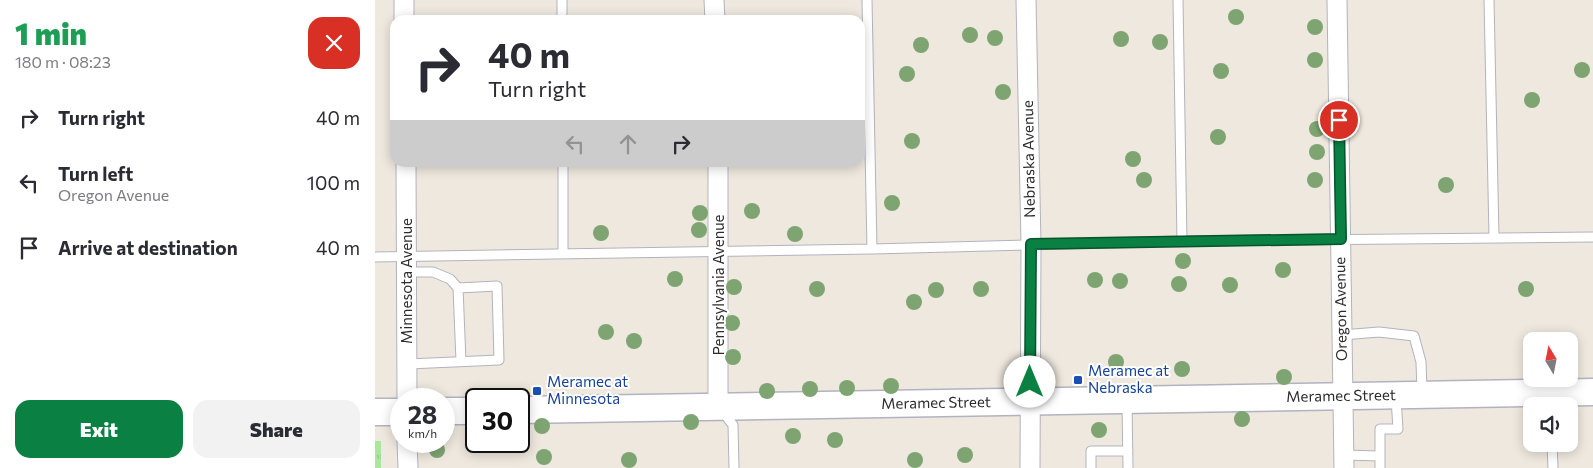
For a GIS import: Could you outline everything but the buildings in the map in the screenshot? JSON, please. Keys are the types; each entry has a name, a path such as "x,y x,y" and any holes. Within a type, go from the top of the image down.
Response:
{"street":[{"path":"404,0 405,15"},
{"path":"714,0 715,15"},
{"name":"Nebraska Avenue","path":"1026,0 1031,244 1031,468"},
{"name":"Oregon Avenue","path":"1337,0 1343,462"},
{"name":"Minnesota Avenue","path":"406,167 407,388"},
{"name":"Pennsylvania Avenue","path":"718,167 718,407"},
{"name":"Meramec Street","path":"530,410 1395,395 1552,396 1593,392"},
{"path":"375,412 390,412"},
{"path":"407,453 408,468"}],"lane":[{"path":"562,0 562,15"},
{"path":"867,0 872,249"},
{"path":"1178,0 1182,241"},
{"path":"1489,0 1494,237"},
{"path":"563,167 563,252"},
{"path":"407,264 563,252 872,249 1182,241 1593,237"},
{"path":"375,257 433,272 450,279 458,288 461,361"},
{"path":"407,364 499,360 497,286 458,288"},
{"path":"1342,335 1379,332 1414,336 1421,362 1422,395"},
{"path":"1380,468 1379,429 1398,429 1395,395"},
{"path":"1127,400 1128,468"},
{"path":"718,407 733,425 734,468"},
{"path":"1091,468 1091,451 1127,451"},
{"path":"1552,452 1553,468"},
{"path":"1343,462 1380,456"}],"green space":[{"path":"375,441 381,441 381,468 375,468"}],"place":[{"name":"Meramec at Nebraska","path":"1078,380"},
{"name":"Meramec at Minnesota","path":"537,391"}],"route":[{"path":"1030,382 1031,244 1341,239 1339,120"}]}
